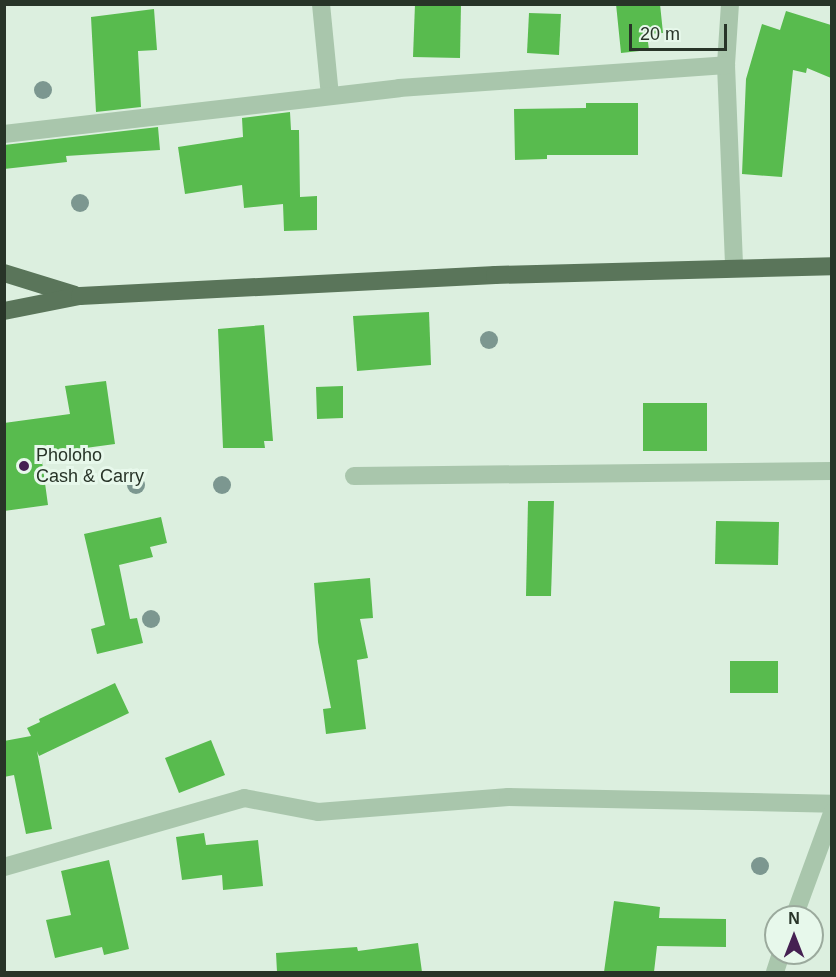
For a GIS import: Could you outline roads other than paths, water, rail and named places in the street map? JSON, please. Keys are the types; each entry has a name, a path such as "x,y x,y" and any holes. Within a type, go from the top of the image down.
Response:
{"main road":[{"path":"4,311 80,296 734,266 831,266"},
{"path":"4,273 80,296"}],"street":[{"path":"321,4 330,95"},
{"path":"730,4 726,65 734,266"},
{"path":"4,134 330,95 726,65"},
{"path":"354,476 831,471"},
{"path":"4,867 244,798 318,812 508,796 831,804"},
{"path":"798,905 831,813"}],"place":[{"name":"Pholoho Cash & Carry","path":"24,466"}]}
